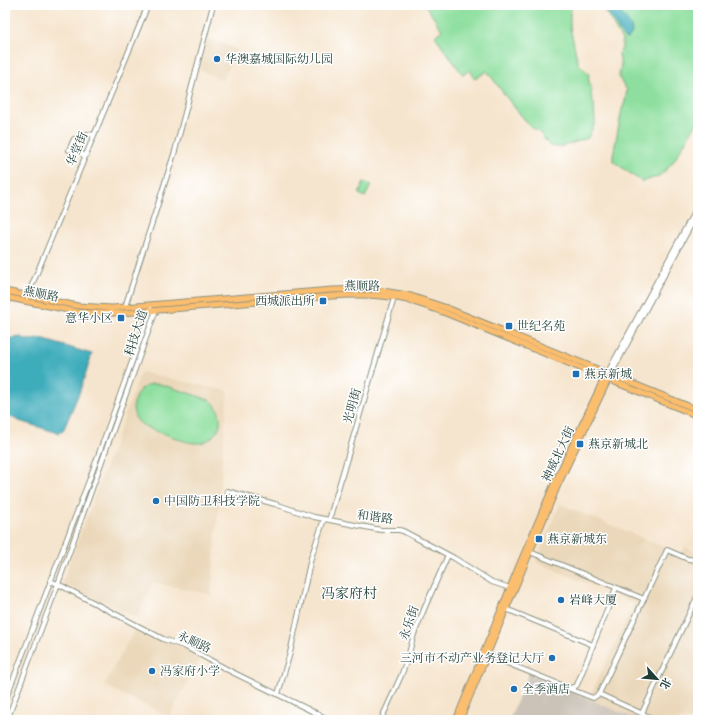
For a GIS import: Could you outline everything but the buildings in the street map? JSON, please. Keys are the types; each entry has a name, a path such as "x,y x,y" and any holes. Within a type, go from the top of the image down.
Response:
{"main road":[{"name":"燕顺路","path":"5,291 27,299 78,312 95,313 122,313 153,308 332,290 376,290 408,295 447,308 698,416"},
{"name":"燕顺路","path":"5,297 96,308 153,308 332,296 375,295 394,298 406,300 443,312 698,410"},
{"name":"神威北大街","path":"460,720 558,485 608,376"},
{"name":"神威北大街","path":"456,720 554,484 608,376"}],"street":[{"name":"华堂街","path":"27,299 148,5"},
{"path":"125,307 175,151 213,5"},
{"path":"85,156 80,152 78,145 79,141 87,134 94,135"},
{"path":"69,150 74,139 79,141"},
{"name":"神威北大街","path":"608,376 698,206"},
{"name":"神威北大街","path":"608,376 698,212"},
{"name":"光明街","path":"329,520 394,298"},
{"name":"科技大道","path":"5,701 153,308"},
{"name":"科技大道","path":"6,720 58,584 153,308"},
{"name":"和谐路","path":"227,491 275,504 314,517 381,530 403,531 448,555 492,582 510,588"},
{"path":"278,694 290,653 311,558 324,519"},
{"path":"487,655 593,698 600,694 667,550 688,559 698,560"},
{"path":"530,552 644,599"},
{"name":"永乐街","path":"381,720 402,676 414,634 424,607 448,555"},
{"name":"永顺路","path":"50,581 164,639 186,647 230,671 330,720"},
{"path":"569,688 577,685 616,588"},
{"path":"642,713 698,595"},
{"path":"506,609 593,645"},
{"path":"600,694 656,720"}],"shaded area":[{"name":"华澳嘉城国际幼儿园","path":"208,38 237,49 223,80 200,70"},
{"name":"中国防卫科技学院","path":"141,372 228,391 211,595 153,582 137,618 62,583"},
{"path":"560,504 681,554 685,547 698,553 698,720 638,720 588,699 635,603 536,562"},
{"name":"冯家府小学","path":"136,627 163,641 187,649 201,657 169,717 104,685"},
{"path":"529,673 638,720 509,720"}],"green space":[{"path":"425,5 572,5 570,27 578,63 589,74 591,96 594,104 595,123 588,138 560,147 550,146 539,132 530,126 487,71 475,79 470,70 463,75 435,36 442,30"},
{"path":"599,5 698,5 698,121 673,162 666,170 659,176 642,182 613,161 622,109 627,90 619,78 619,70 621,67 619,54 622,48 622,40 608,16"},
{"path":"364,182 371,185 365,197 359,194"},
{"path":"151,384 160,384 210,400 217,407 220,417 219,428 216,433 207,441 195,443 183,441 152,430 140,423 133,411 135,398 140,390"}],"water":[{"path":"599,5 617,5 632,29 630,36 627,39 624,38 609,14"},
{"path":"21,337 28,340 45,340 92,354 80,391 63,431 58,433 19,421 5,414 5,339"}],"place":[{"name":"华澳嘉城国际幼儿园","path":"217,59"},
{"name":"西城派出所","path":"323,301"},
{"name":"意华小区","path":"121,318"},
{"name":"世纪名苑","path":"509,326"},
{"name":"燕京新城","path":"576,374"},
{"name":"燕京新城北","path":"580,444"},
{"name":"中国防卫科技学院","path":"156,501"},
{"name":"燕京新城东","path":"539,539"},
{"name":"岩峰大厦","path":"561,600"},
{"name":"三河市不动产业务登记大厅","path":"552,658"},
{"name":"冯家府小学","path":"152,671"},
{"name":"全季酒店","path":"514,689"}],"district":[{"name":"冯家府村","path":"349,593"}]}
